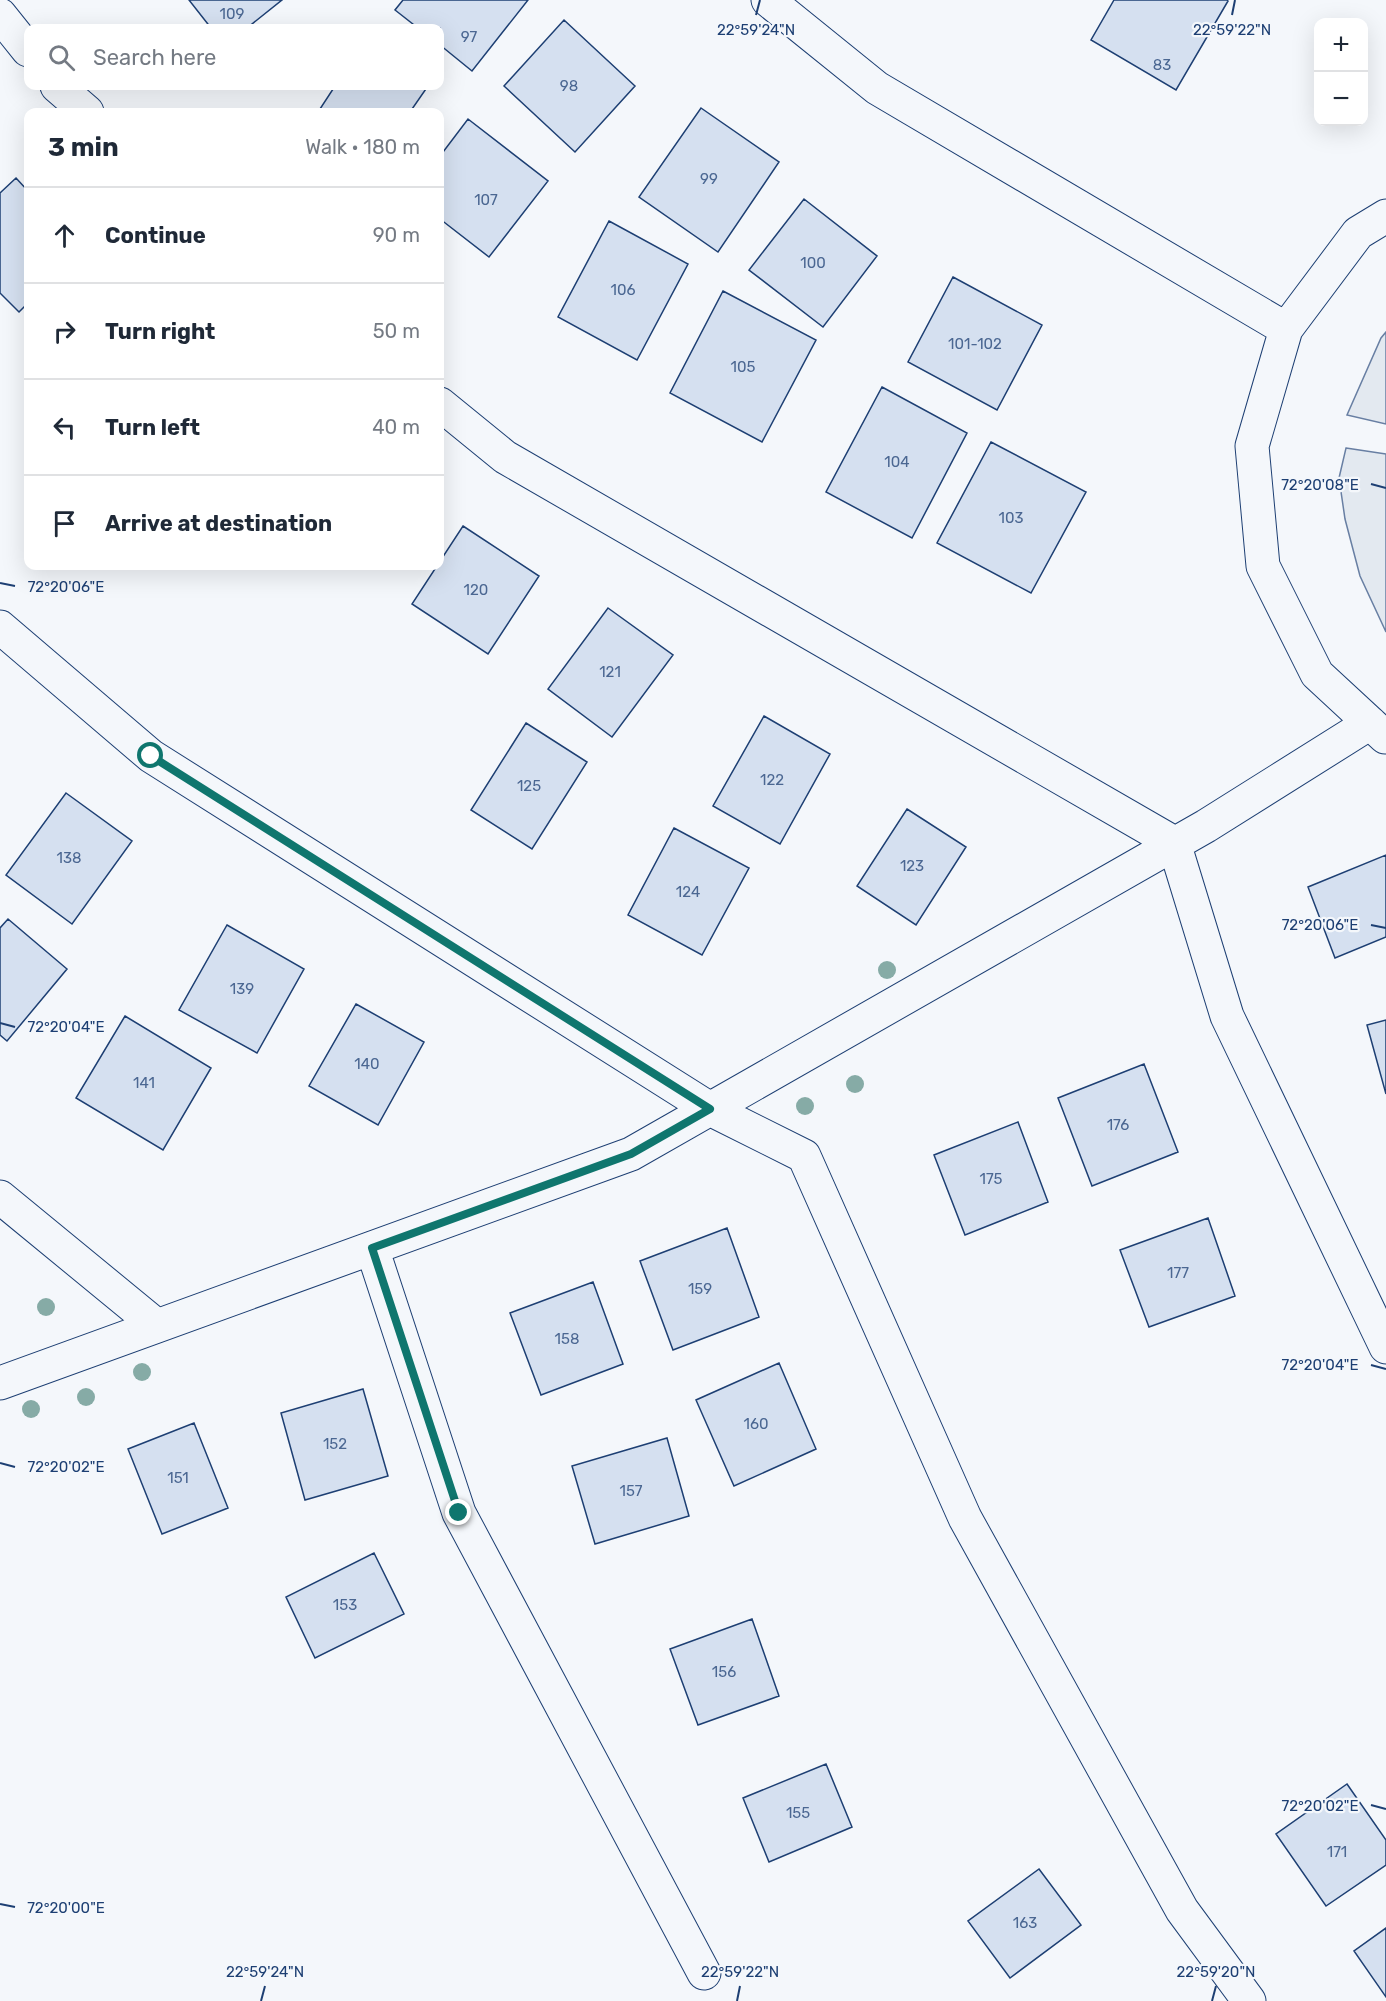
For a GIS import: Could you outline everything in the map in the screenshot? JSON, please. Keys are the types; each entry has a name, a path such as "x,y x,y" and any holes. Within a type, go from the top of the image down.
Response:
{"street":[{"path":"768,0 877,88 1286,329"},
{"path":"0,15 24,45"},
{"path":"62,90 82,108"},
{"path":"0,1383 631,1154 1174,843 1378,730 1317,674 1263,566 1252,446 1286,329 1358,233 1386,216"},
{"path":"444,407 505,457 1174,843 1227,1016 1386,1347"},
{"path":"0,627 151,756 710,1109 804,1156 965,1518 1182,1910 1249,2001"},
{"path":"0,1197 157,1326"},
{"path":"372,1248 459,1513 704,1973"}],"shaded area":[{"path":"1386,332 1386,424 1347,415 1381,338"},
{"path":"1346,448 1386,454 1386,632 1360,576 1345,519 1339,478"}],"building":[{"path":"189,0 282,0 252,24 208,24"},
{"path":"403,0 528,0 472,71 444,48 444,24 413,24 395,10"},
{"path":"1114,0 1228,1 1176,90 1091,40"},
{"path":"564,20 635,86 575,152 504,86"},
{"path":"332,90 425,90 413,108 321,108"},
{"path":"701,108 779,162 718,252 639,197"},
{"path":"468,119 548,181 489,257 444,222 444,151"},
{"path":"16,178 24,187 24,307 19,312 0,293 0,193"},
{"path":"804,199 877,256 823,327 749,270"},
{"path":"609,221 688,264 637,360 558,317"},
{"path":"953,277 1042,325 997,410 908,362"},
{"path":"723,291 816,340 762,442 670,393"},
{"path":"882,387 967,433 912,538 826,492"},
{"path":"991,442 1086,492 1031,593 937,543"},
{"path":"463,526 539,576 488,654 412,604 434,570 444,570 444,555"},
{"path":"608,608 673,655 612,737 548,689"},
{"path":"764,716 830,754 780,844 713,806"},
{"path":"526,723 587,762 532,849 471,810"},
{"path":"66,793 132,841 72,924 6,875"},
{"path":"907,809 966,847 916,925 857,886"},
{"path":"674,828 749,868 702,955 628,915"},
{"path":"1386,855 1386,937 1335,958 1308,887"},
{"path":"8,919 67,969 7,1041 0,1035 0,928"},
{"path":"227,925 304,969 257,1053 179,1010"},
{"path":"356,1004 424,1042 378,1125 309,1086"},
{"path":"125,1016 211,1068 163,1150 76,1098"},
{"path":"1386,1020 1386,1094 1367,1025"},
{"path":"1144,1064 1178,1152 1092,1186 1058,1098"},
{"path":"1018,1122 1048,1202 965,1235 934,1155"},
{"path":"1208,1218 1235,1296 1149,1327 1120,1250"},
{"path":"727,1228 759,1317 673,1350 640,1261"},
{"path":"593,1282 623,1364 541,1395 510,1313"},
{"path":"779,1363 816,1449 734,1486 696,1400"},
{"path":"363,1389 388,1476 305,1500 281,1413"},
{"path":"194,1423 228,1508 162,1534 128,1449"},
{"path":"667,1438 689,1516 595,1544 572,1466"},
{"path":"374,1553 404,1614 315,1658 286,1597"},
{"path":"752,1619 779,1696 698,1725 670,1649"},
{"path":"826,1764 852,1827 769,1862 743,1798"},
{"path":"1347,1784 1386,1840 1386,1865 1326,1906 1276,1834"},
{"path":"1039,1869 1081,1925 1010,1978 968,1921"},
{"path":"1386,1928 1386,1997 1354,1951"}],"route":[{"path":"151,756 710,1109 631,1154 372,1248 459,1513"}]}
